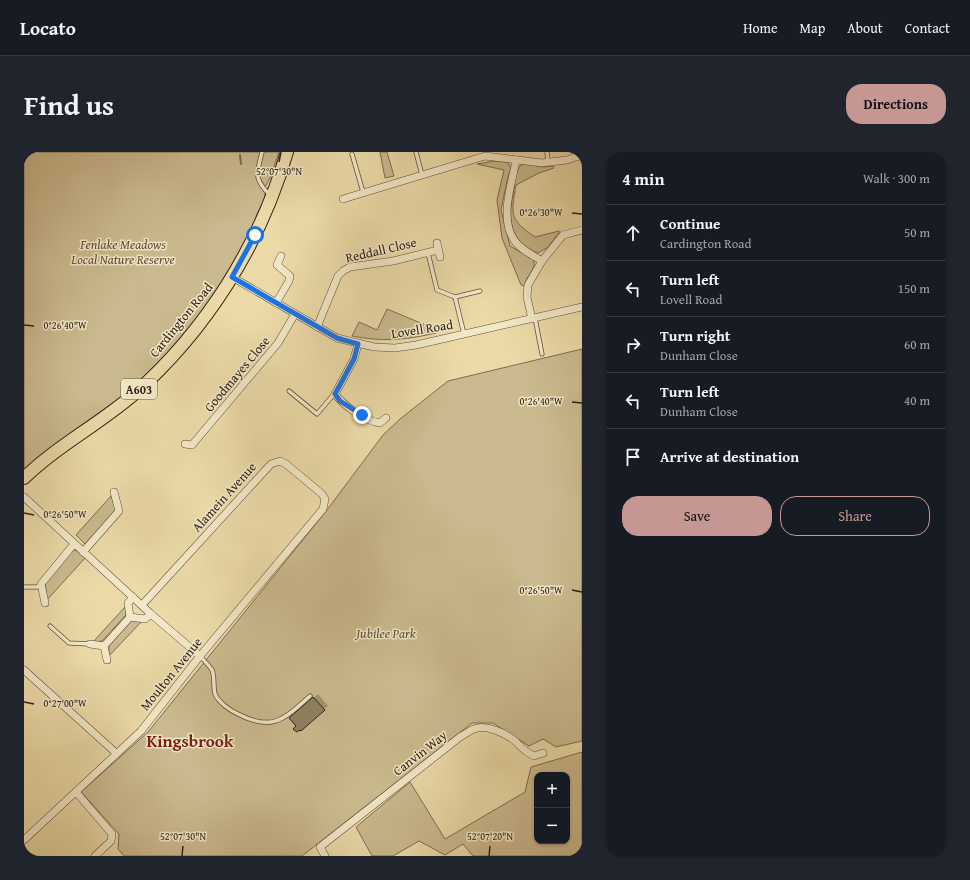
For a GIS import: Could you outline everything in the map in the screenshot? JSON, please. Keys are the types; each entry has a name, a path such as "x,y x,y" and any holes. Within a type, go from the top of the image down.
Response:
{"main road":[{"name":"Cardington Road","path":"24,478 51,454 132,395 162,367 187,339 232,277 255,235 272,197 287,152"}],"street":[{"path":"343,199 484,154 516,160 548,163 582,156"},
{"path":"516,160 507,219 514,239 525,251 542,261"},
{"path":"534,318 527,297 528,285 542,261 556,242 563,235 582,230"},
{"name":"Reddall Close","path":"317,327 338,276 343,271 360,265 393,261 438,250"},
{"path":"276,303 289,281 290,276 277,265 281,256"},
{"name":"Lovell Road","path":"232,277 337,338 358,344 395,348 416,345 582,307"},
{"name":"Goodmayes Close","path":"195,453 189,445 278,343 296,314"},
{"path":"358,344 354,359 335,394 340,401 373,422 380,423 386,418"},
{"name":"Alamein Avenue","path":"142,605 271,464 280,461 286,464 322,494 325,499 323,509"},
{"path":"83,552 119,511 114,492"},
{"path":"24,497 151,614 200,656"},
{"name":"Moulton Avenue","path":"24,840 141,731 200,656 323,509"},
{"path":"45,603 41,584 74,544"},
{"path":"130,617 128,603 133,597"},
{"path":"130,617 145,619 151,614"},
{"path":"104,646 130,617"},
{"path":"90,644 104,646"},
{"path":"104,646 107,660"},
{"path":"24,670 116,753"},
{"name":"Canvin Way","path":"325,856 320,847 460,737 475,728 491,729 505,734 523,751 534,756 544,753"},
{"path":"76,792 112,834 111,841 95,856"}],"lane":[{"path":"262,152 256,175 260,186 272,197"},
{"path":"416,152 422,175"},
{"path":"547,152 548,163"},
{"path":"352,154 363,192"},
{"path":"427,252 438,290 456,297 480,291"},
{"path":"456,297 464,334"},
{"path":"534,318 542,354"},
{"path":"289,391 318,414 335,394"},
{"path":"24,587 37,587 41,584"},
{"path":"50,626 69,643 90,644"},
{"path":"200,656 212,671 216,694 220,701 234,712 252,721 268,723 280,720 289,715 310,696"}],"green space":[{"name":"Fenlake Meadows Local Nature Reserve","path":"24,152 279,152 271,176 263,191 265,193 265,199 257,214 251,235 226,279 175,348 127,393 73,431 24,473"},
{"path":"380,152 387,152 394,176 385,178"},
{"path":"495,161 507,162 511,167 501,210 510,246 534,260 534,267 524,286 521,285 502,238 497,200 504,170 477,164"},
{"path":"526,164 543,167 553,166 554,168 539,173 516,185 513,210 516,221 520,226 535,237 559,231 547,248 538,253 520,242 515,235 512,226 511,208 516,173 521,165"},
{"path":"387,309 435,329 436,333 384,340 352,336 359,322 377,330"},
{"name":"Jubilee Park","path":"582,349 582,741 556,747 543,739 529,746 493,723 472,723 302,856 124,856 118,849 119,834 81,792 148,732 327,510 383,435 400,419 448,381"},
{"path":"111,496 116,510 85,544 76,535"},
{"path":"76,550 85,558 47,600 45,582 72,551"},
{"path":"126,606 126,615 102,641 93,642"},
{"path":"131,620 142,621 109,656 109,644"},
{"path":"582,752 582,856 473,856 463,844 445,855 419,841 393,856 372,856 356,827 410,782 445,839 525,792 531,767"}],"building":[{"path":"313,697 325,710 301,731 300,730 297,732 293,729 296,726 289,718"}],"waterway":[{"path":"240,155 241,164"}],"district":[{"name":"Kingsbrook","path":"190,740"}],"route":[{"path":"255,235 232,277 337,338 358,344 354,359 335,394 340,401 362,415"}]}
